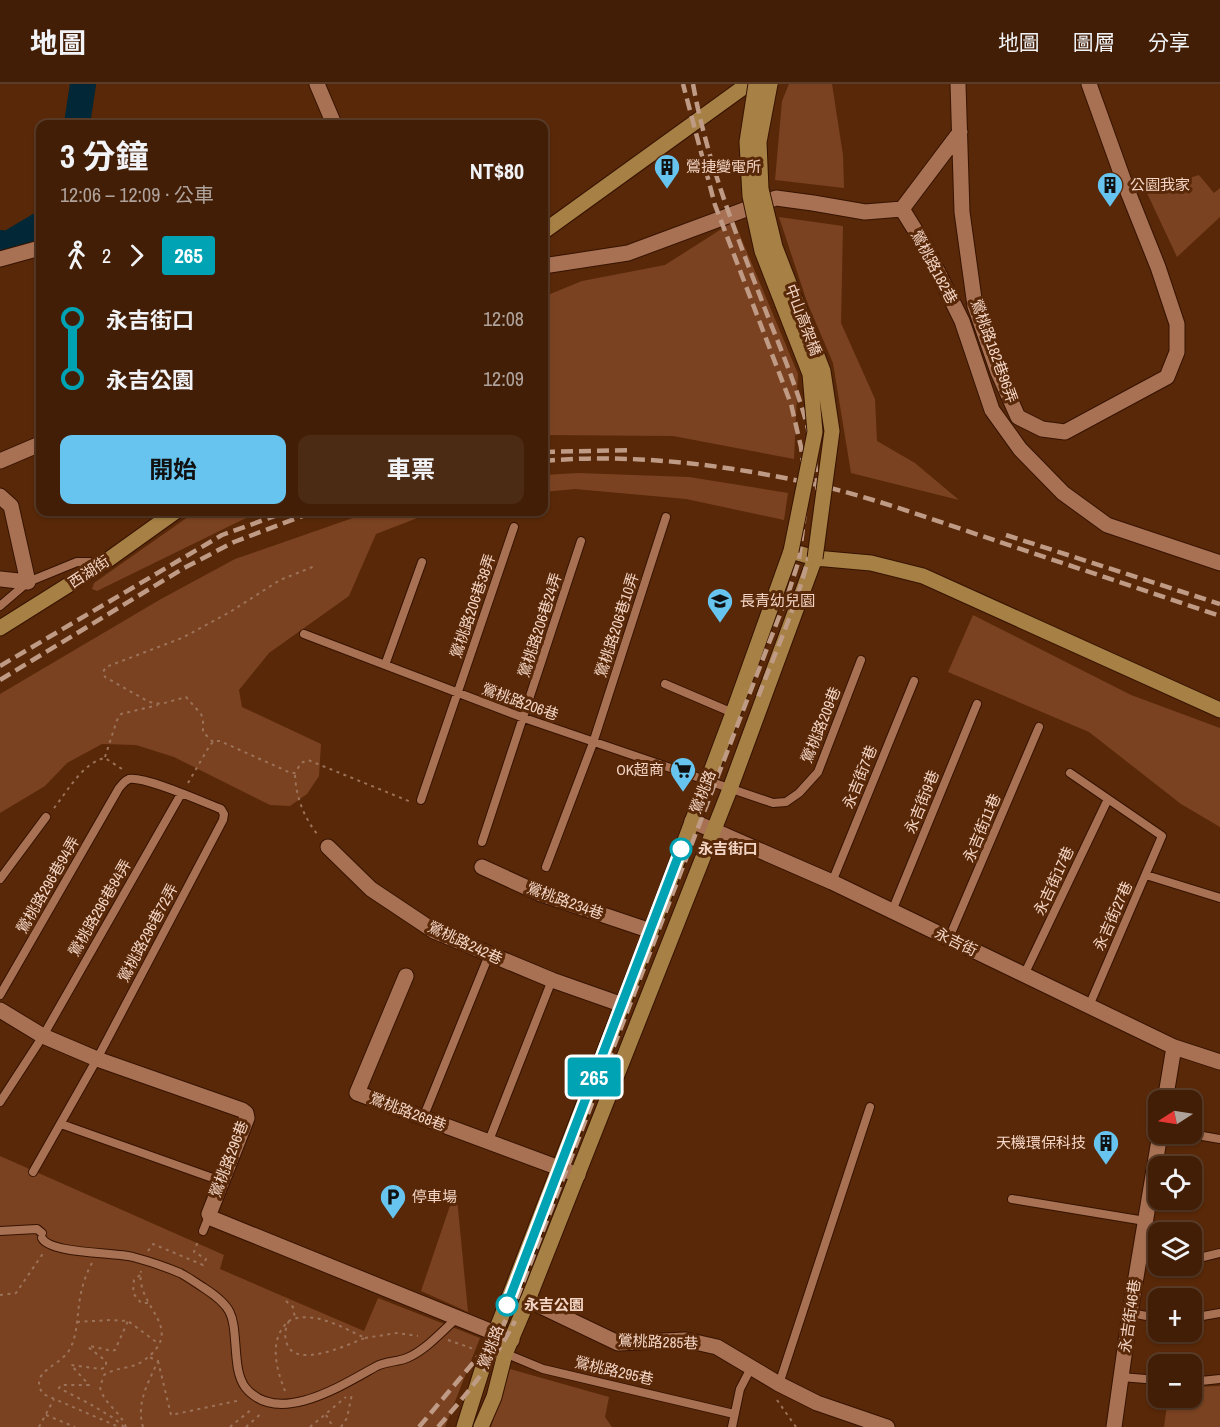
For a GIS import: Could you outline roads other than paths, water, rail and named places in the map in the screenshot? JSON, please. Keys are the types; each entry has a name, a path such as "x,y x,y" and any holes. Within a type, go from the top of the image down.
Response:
{"main road":[{"path":"548,227 748,84"},
{"name":"中山高架橋","path":"756,84 747,142 750,196 762,251 810,374 815,432 791,551"},
{"name":"中山高架橋","path":"770,84 759,142 760,189 775,247 823,371 832,431 815,558"},
{"name":"西湖街","path":"0,628 105,562 169,516"},
{"path":"791,551 815,558 870,563 923,576 1220,710"},
{"name":"鶯桃路","path":"464,1427 493,1340 651,931 791,551"},
{"name":"鶯桃路","path":"481,1427 494,1397 508,1347 730,789 815,558"}],"street":[{"path":"317,84 332,120"},
{"name":"鶯桃路182巷96弄","path":"958,84 962,212 975,306 998,372 1018,417 1042,429 1065,432 1167,376 1177,352 1177,324 1089,84"},
{"path":"548,265 628,253 776,198 865,212 902,209 960,132"},
{"name":"鶯桃路182巷","path":"902,209 925,246 962,321 992,410 1020,449 1063,493 1107,525 1220,563"},
{"path":"0,259 36,249"},
{"path":"0,461 36,446"},
{"path":"0,496 11,506 28,582 0,579"},
{"name":"永吉街","path":"692,820 832,882 1174,1047 1220,1062"},
{"name":"鶯桃路242巷","path":"328,846 371,889 434,931 552,980 623,1005"},
{"name":"鶯桃路234巷","path":"482,867 541,894 651,931"},
{"name":"鶯桃路268巷","path":"406,976 357,1093 578,1175"},
{"name":"鶯桃路296巷","path":"0,1010 43,1036 97,1059 246,1113 247,1118 209,1216 457,1318 508,1347"},
{"path":"1167,1090 1174,1047"},
{"name":"永吉街46巷","path":"1114,1427 1130,1313 1158,1144"},
{"name":"鶯桃路285巷","path":"528,1300 618,1343 686,1340 717,1347 779,1384 817,1403 887,1427"}],"lane":[{"name":"鶯桃路206巷10弄","path":"546,867 593,742 666,517"},
{"name":"鶯桃路206巷38弄","path":"421,800 514,526"},
{"name":"鶯桃路206巷24弄","path":"482,842 581,542"},
{"path":"0,606 28,582 77,562 105,562"},
{"path":"385,665 422,562"},
{"name":"鶯桃路206巷","path":"304,634 524,718 730,789"},
{"name":"鶯桃路209巷","path":"730,789 773,804 786,802 800,794 818,772 861,660"},
{"name":"永吉街7巷","path":"832,882 914,681"},
{"path":"665,684 733,713"},
{"name":"永吉街9巷","path":"892,911 976,704"},
{"name":"永吉街11巷","path":"949,938 1039,728"},
{"path":"1070,773 1108,799"},
{"name":"鶯桃路296巷94弄","path":"0,995 118,788 126,780 132,779 147,781 181,794"},
{"name":"鶯桃路296巷72弄","path":"33,1172 97,1059 223,820 224,814 220,809 181,794"},
{"name":"鶯桃路296巷84弄","path":"0,1102 43,1036 181,794"},
{"name":"永吉街27巷","path":"1089,1006 1162,836 1108,799"},
{"name":"永吉街17巷","path":"1024,975 1108,799"},
{"path":"1,873 46,818"},
{"path":"1146,875 1220,898"},
{"path":"423,1118 489,955"},
{"path":"488,1143 552,980"},
{"path":"779,1384 870,1107"},
{"path":"61,1124 221,1181"},
{"path":"1202,1136 1220,1139"},
{"path":"1012,1199 1145,1221"},
{"path":"203,1231 209,1216"},
{"path":"0,1232 37,1229 44,1239 66,1249 133,1257 182,1274 228,1306 234,1326 240,1377 244,1386 255,1399 282,1409 308,1405 385,1362 407,1358 457,1318"},
{"path":"1141,1248 1148,1250"},
{"path":"1202,1257 1220,1253"},
{"path":"1130,1313 1148,1316"},
{"path":"1202,1316 1220,1313"},
{"name":"鶯桃路295巷","path":"508,1347 543,1369 734,1414"},
{"path":"732,1427 740,1389 752,1368"},
{"path":"1121,1377 1148,1379"},
{"path":"1202,1381 1220,1379"}],"waterway":[{"path":"78,120 83,84"},
{"path":"0,243 8,244 36,227"}],"railway":[{"path":"419,1427 500,1331 516,1301 799,560 807,496 801,447 791,404 715,205 683,84"},
{"path":"693,84 706,142 724,198 801,405 814,456 817,481 817,505 809,556 794,605 757,700"},
{"path":"548,452 633,450"},
{"path":"548,461 612,459 681,462 818,485 864,497 1220,616"},
{"path":"0,666 222,535 275,516"},
{"path":"0,680 184,568 234,542 302,516"},
{"path":"1006,535 1220,604"},
{"path":"438,1427 480,1376 515,1321"}],"place":[{"name":"鶯捷變電所","path":"667,190"},
{"name":"公園我家","path":"1110,208"},
{"name":"長青幼兒園","path":"720,624"},
{"name":"OK超商","path":"683,793"},
{"name":"永吉街口","path":"681,849"},
{"name":"天機環保科技","path":"1106,1166"},
{"name":"停車場","path":"393,1220"},
{"name":"永吉公園","path":"507,1305"}]}
